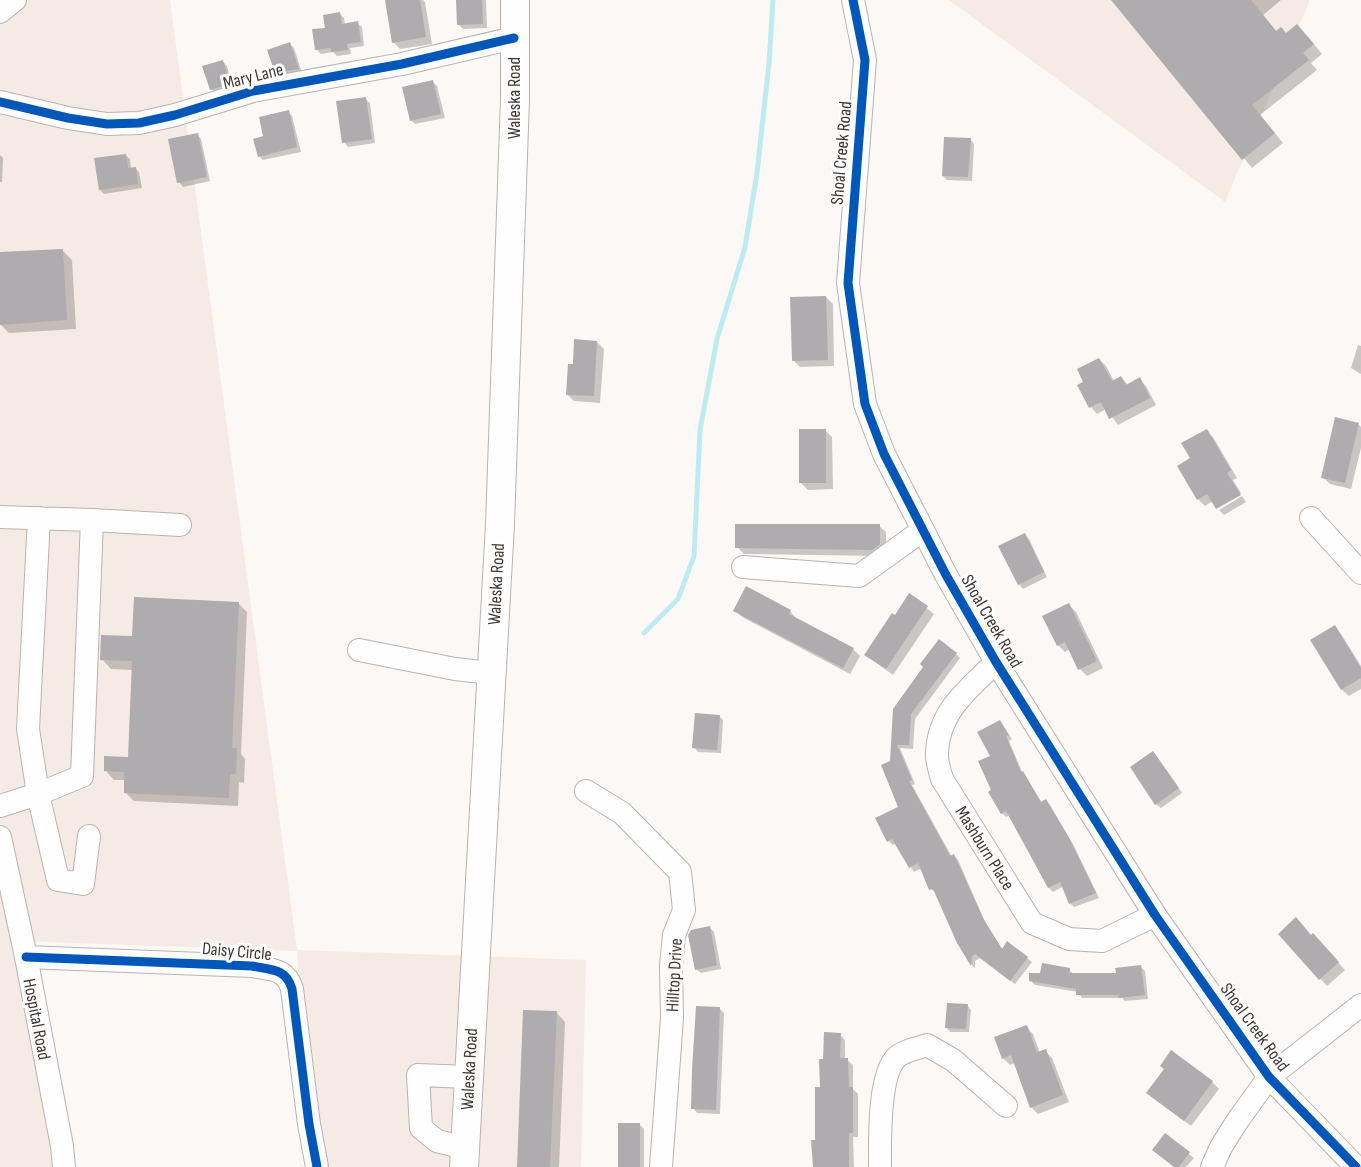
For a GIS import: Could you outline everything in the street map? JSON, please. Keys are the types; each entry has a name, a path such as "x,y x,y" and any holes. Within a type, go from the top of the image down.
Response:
{"main road":[{"name":"Waleska Road","path":"464,1158 508,319 515,99 515,0"}],"street":[{"path":"0,12 15,0"},
{"name":"Shoal Creek Road","path":"853,0 865,60 848,283 866,404 884,454 996,662 1155,915 1269,1077 1356,1167"},
{"name":"Mary Lane","path":"0,102 68,118 107,124 139,123 176,115 253,92 402,64 514,38"},
{"path":"0,517 180,525"},
{"path":"39,519 28,729 38,794 58,880 83,884 89,836"},
{"path":"1311,519 1361,573"},
{"path":"0,806 82,776 92,520"},
{"path":"743,567 860,576 923,530"},
{"path":"359,650 455,669 491,673"},
{"name":"Mashburn Place","path":"996,662 949,710 941,728 936,754 942,779 1032,923 1069,939 1102,941 1155,915"},
{"name":"Hilltop Drive","path":"586,791 622,813 680,872 684,910 675,935 671,966 672,1018 661,1167"},
{"name":"Hospital Road","path":"0,837 26,957 64,1167"},
{"name":"Daisy Circle","path":"26,957 252,966 279,971 290,980 292,989 309,1124 317,1167"},
{"path":"1212,1167 1232,1129 1269,1077 1361,1005"},
{"path":"880,1167 880,1125 886,1076 897,1057 927,1045 954,1060 1006,1106"},
{"path":"464,1158 421,1128 418,1075 469,1077"}],"shaded area":[{"path":"0,0 170,0 297,950 586,960 581,1167 315,1167 297,951 19,941 75,1167 0,1167"},
{"path":"949,0 1310,0 1225,202"}],"building":[{"path":"385,0 420,0 426,37 392,43"},
{"path":"456,0 482,0 483,24 457,25"},
{"path":"1111,0 1251,0 1276,31 1281,27 1286,33 1297,24 1314,44 1303,53 1309,60 1252,105 1275,133 1242,160"},
{"path":"340,12 342,24 358,21 361,42 347,44 348,50 331,52 331,48 315,50 312,29 325,28 323,15"},
{"path":"290,42 299,69 275,73 267,50"},
{"path":"223,60 230,84 210,90 202,66"},
{"path":"433,80 441,114 410,121 402,87"},
{"path":"366,97 372,139 342,143 336,101"},
{"path":"289,110 297,147 258,157 253,139 263,136 259,117"},
{"path":"198,133 207,177 177,183 168,139"},
{"path":"944,137 971,138 968,177 942,176"},
{"path":"126,154 128,168 136,167 138,184 99,190 94,158"},
{"path":"63,249 67,320 0,325 0,252"},
{"path":"826,296 828,360 792,361 790,297"},
{"path":"574,339 597,341 594,396 566,395 568,364 573,364"},
{"path":"1099,358 1112,381 1121,376 1126,385 1140,377 1150,398 1109,419 1101,402 1089,408 1077,385 1083,382 1077,369"},
{"path":"1335,417 1359,423 1345,483 1321,478"},
{"path":"799,429 826,429 826,483 799,483"},
{"path":"1207,429 1231,470 1227,473 1241,495 1216,509 1207,494 1197,500 1177,466 1190,458 1181,443"},
{"path":"735,524 880,524 880,544 872,550 735,548"},
{"path":"1025,533 1044,572 1018,585 998,546"},
{"path":"746,586 791,610 789,614 854,648 843,668 733,611"},
{"path":"909,593 928,606 886,669 864,655 892,613 895,615"},
{"path":"134,597 239,602 232,748 237,748 236,774 230,774 229,798 124,793 124,772 104,771 104,756 128,757 132,661 100,660 101,635 132,636"},
{"path":"1069,603 1097,661 1078,670 1065,642 1057,646 1042,616"},
{"path":"1335,625 1361,668 1361,678 1341,690 1310,640"},
{"path":"939,639 957,653 911,714 909,745 897,745 912,780 909,781 950,856 954,854 983,918 1002,949 1007,941 1028,957 1010,981 975,954 972,956 971,966 957,943 933,889 929,890 918,863 909,868 892,839 887,842 875,818 898,807 881,765 890,761 893,709 923,667 920,664"},
{"path":"695,713 720,715 717,750 692,748"},
{"path":"1000,720 1009,735 1006,736 1021,772 1023,771 1041,802 1046,799 1069,838 1096,893 1069,904 1060,882 1048,888 1006,811 1001,814 988,792 991,790 978,761 990,756 977,732"},
{"path":"1153,751 1179,788 1155,805 1130,767"},
{"path":"1296,917 1339,962 1319,980 1278,934"},
{"path":"710,926 717,965 695,970 688,935 691,930"},
{"path":"1042,963 1070,968 1069,973 1116,973 1115,968 1141,965 1145,995 1119,998 1118,995 1076,995 1076,989 1029,981 1029,973 1040,973"},
{"path":"947,1003 968,1004 966,1029 945,1028"},
{"path":"696,1006 720,1007 716,1110 691,1109"},
{"path":"523,1010 557,1011 550,1167 517,1167"},
{"path":"1027,1025 1037,1052 1046,1049 1063,1095 1030,1108 1011,1055 1002,1059 994,1037"},
{"path":"824,1032 841,1033 840,1058 848,1058 849,1087 853,1087 853,1133 849,1133 849,1167 813,1167 811,1140 815,1140 815,1087 820,1087 819,1059 823,1059"},
{"path":"1171,1050 1213,1081 1184,1121 1146,1093 1164,1069 1160,1066"},
{"path":"618,1123 640,1123 640,1167 618,1167"},
{"path":"1165,1133 1190,1152 1179,1167 1174,1167 1152,1150"}],"waterway":[{"path":"644,633 678,599 694,556 700,430 717,339 745,247 757,173 769,63 773,0"}],"cycle path":[{"path":"853,0 865,60 848,283 865,404 884,454 946,575 996,662 1155,915 1269,1077 1356,1167"},
{"path":"0,102 68,118 107,124 139,123 175,115 253,91 402,64 514,38"},
{"path":"26,957 252,966 271,969 282,974 292,989 309,1124 317,1167"}]}
